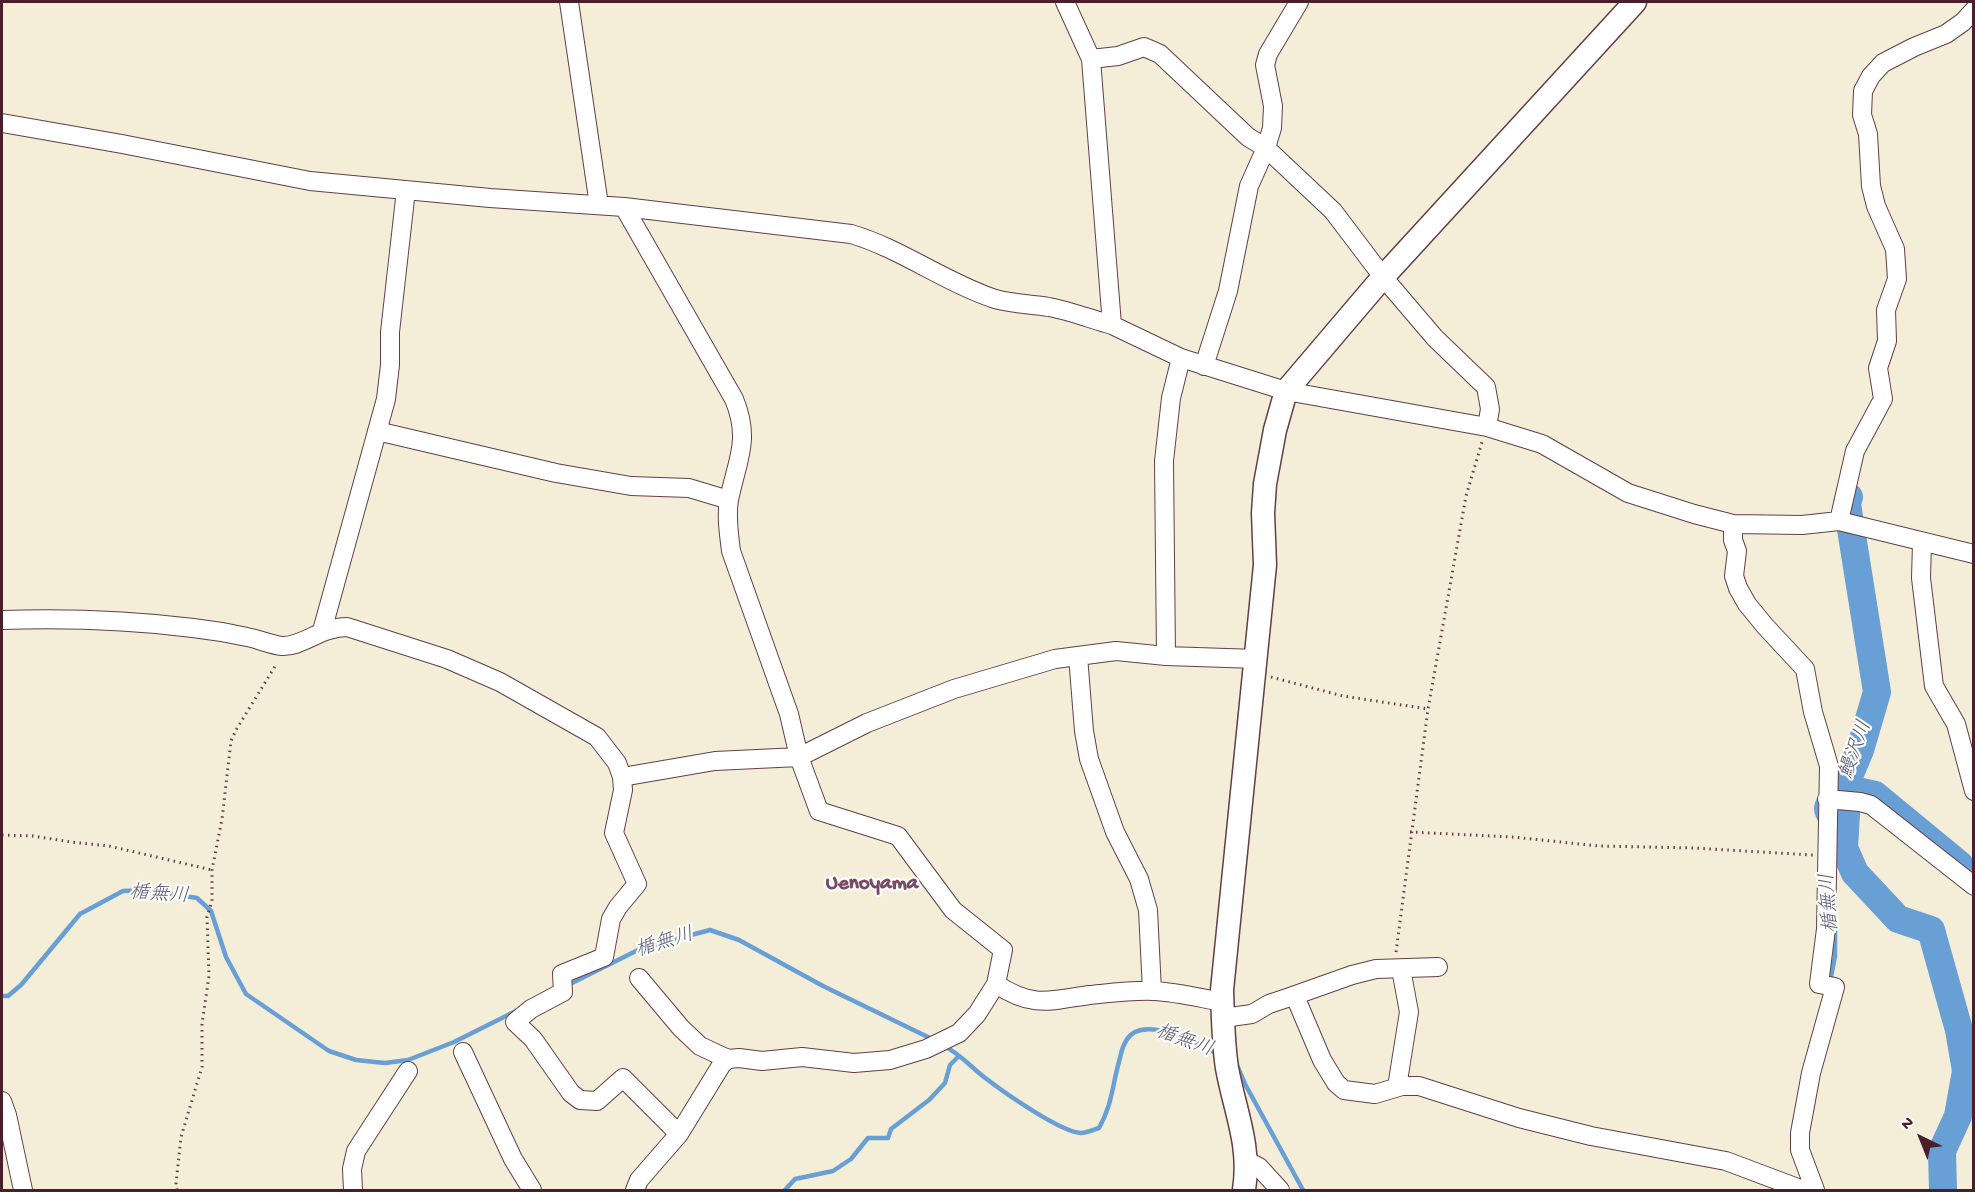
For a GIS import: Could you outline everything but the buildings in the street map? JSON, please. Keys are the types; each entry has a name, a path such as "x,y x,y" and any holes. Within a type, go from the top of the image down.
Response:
{"street":[{"path":"569,2 599,205"},
{"path":"1065,2 1091,59 1112,325"},
{"path":"1204,366 1228,291 1249,186 1272,128 1273,106 1265,64 1268,54 1299,2"},
{"path":"1244,1191 1247,1161 1245,1139 1227,1069 1222,990 1265,565 1263,513 1265,484 1275,430 1286,391 1383,277 1635,2"},
{"path":"1839,521 1855,451 1883,399 1878,368 1887,341 1886,310 1898,279 1895,249 1870,186 1868,134 1862,115 1863,91 1883,63 1946,34 1963,22 1974,10"},
{"path":"1091,59 1118,56 1144,47 1160,54 1248,137 1266,147 1333,211 1383,277 1435,338 1486,387 1490,409 1487,427"},
{"path":"2,123 310,181 624,207 851,234 875,241 949,281 995,298 1023,306 1050,307 1112,325 1181,358 1286,391 1487,427 1542,444 1628,493 1694,514 1733,524 1802,525 1839,521 1974,554"},
{"path":"322,631 386,399 390,365 390,332 406,190"},
{"path":"624,207 728,389 741,416 743,434 739,463 729,500 727,524 731,551 789,714 800,757 819,811 898,836 953,910 1004,950 996,984 977,1014 958,1033 926,1049 890,1060 854,1064 802,1057 762,1061 728,1059 700,1046 681,1028 639,978"},
{"path":"1166,656 1164,461 1171,398 1181,358"},
{"path":"377,431 556,473 631,486 689,488 729,500"},
{"path":"1733,524 1732,540 1737,551 1734,576 1738,588 1747,604 1765,626 1805,669 1813,712 1829,766 1826,929 1819,984 1830,986 1800,1133 1800,1150 1815,1191"},
{"path":"1922,543 1921,578 1934,686 1956,724 1974,791"},
{"path":"2,620 114,620 193,628 283,646 299,642 322,631 347,627 447,658 501,682 597,737 617,764 622,777 623,790 614,833 637,884 618,907 611,920 604,957 562,974 563,986 515,1023 532,1039 571,1093 580,1100 597,1101 622,1078 679,1134"},
{"path":"622,777 715,761 800,757 867,723 954,689 1055,659 1116,651 1256,666"},
{"path":"1078,656 1084,731 1089,759 1115,832 1139,879 1148,910 1152,991"},
{"path":"1828,792 1871,805 1974,886"},
{"path":"996,984 1020,997 1051,1002 1116,992 1152,991 1223,1010 1252,1014 1269,1004 1352,975 1376,969 1438,967"},
{"path":"1397,969 1409,1012 1397,1087"},
{"path":"1290,997 1297,1000 1322,1060 1336,1083 1344,1090 1375,1094 1397,1087 1419,1086 1519,1118 1591,1136 1726,1161 1803,1191"},
{"path":"464,1052 513,1159 532,1191"},
{"path":"635,1191 639,1180 679,1134 722,1064 728,1059"},
{"path":"353,1191 352,1169 356,1151 408,1071"},
{"path":"2,1101 23,1191"},
{"path":"1247,1161 1259,1167 1280,1191"}],"path":[{"path":"1397,969 1410,832 1428,709 1466,496 1487,427"},
{"path":"177,1191 181,1137 202,1067 202,1024 209,976 207,917 212,901 212,870 222,819 231,741 289,645"},
{"path":"1256,666 1343,696 1428,709"},
{"path":"1410,832 1512,837 1599,846 1693,848 1827,856"},
{"path":"2,835 33,836 71,843 109,846 212,870"}],"waterway":[{"name":"鰻沢川","path":"1849,497 1847,504 1877,692 1860,750 1844,788 1846,814 1844,848 1855,873 1898,919 1931,930 1959,1030 1966,1071 1958,1116 1942,1151 1943,1190"},
{"name":"楯無川","path":"1832,791 1844,788"},
{"name":"楯無川","path":"1844,788 1875,795 1960,865"},
{"name":"楯無川","path":"1821,822 1816,808 1822,795"},
{"name":"楯無川","path":"2,996 8,996 21,985 80,914 123,891 148,890 197,898 211,911 226,957 246,994 329,1051 356,1060 385,1063 408,1060 454,1042 518,1010"},
{"name":"楯無川","path":"1830,982 1835,956 1835,925"},
{"name":"楯無川","path":"568,985 642,948 710,930 739,940 823,986 934,1040"},
{"name":"楯無川","path":"944,1046 1031,1110 1060,1126 1081,1133 1099,1128 1104,1119 1123,1047 1133,1033 1144,1030 1170,1033 1218,1054"},
{"path":"785,1190 795,1179 833,1171 851,1159 868,1138 888,1138 891,1129 929,1100 945,1083 950,1065 959,1056"},
{"name":"楯無川","path":"1236,1063 1245,1084 1303,1190"}],"district":[{"name":"Uenoyama","path":"872,885"}]}
